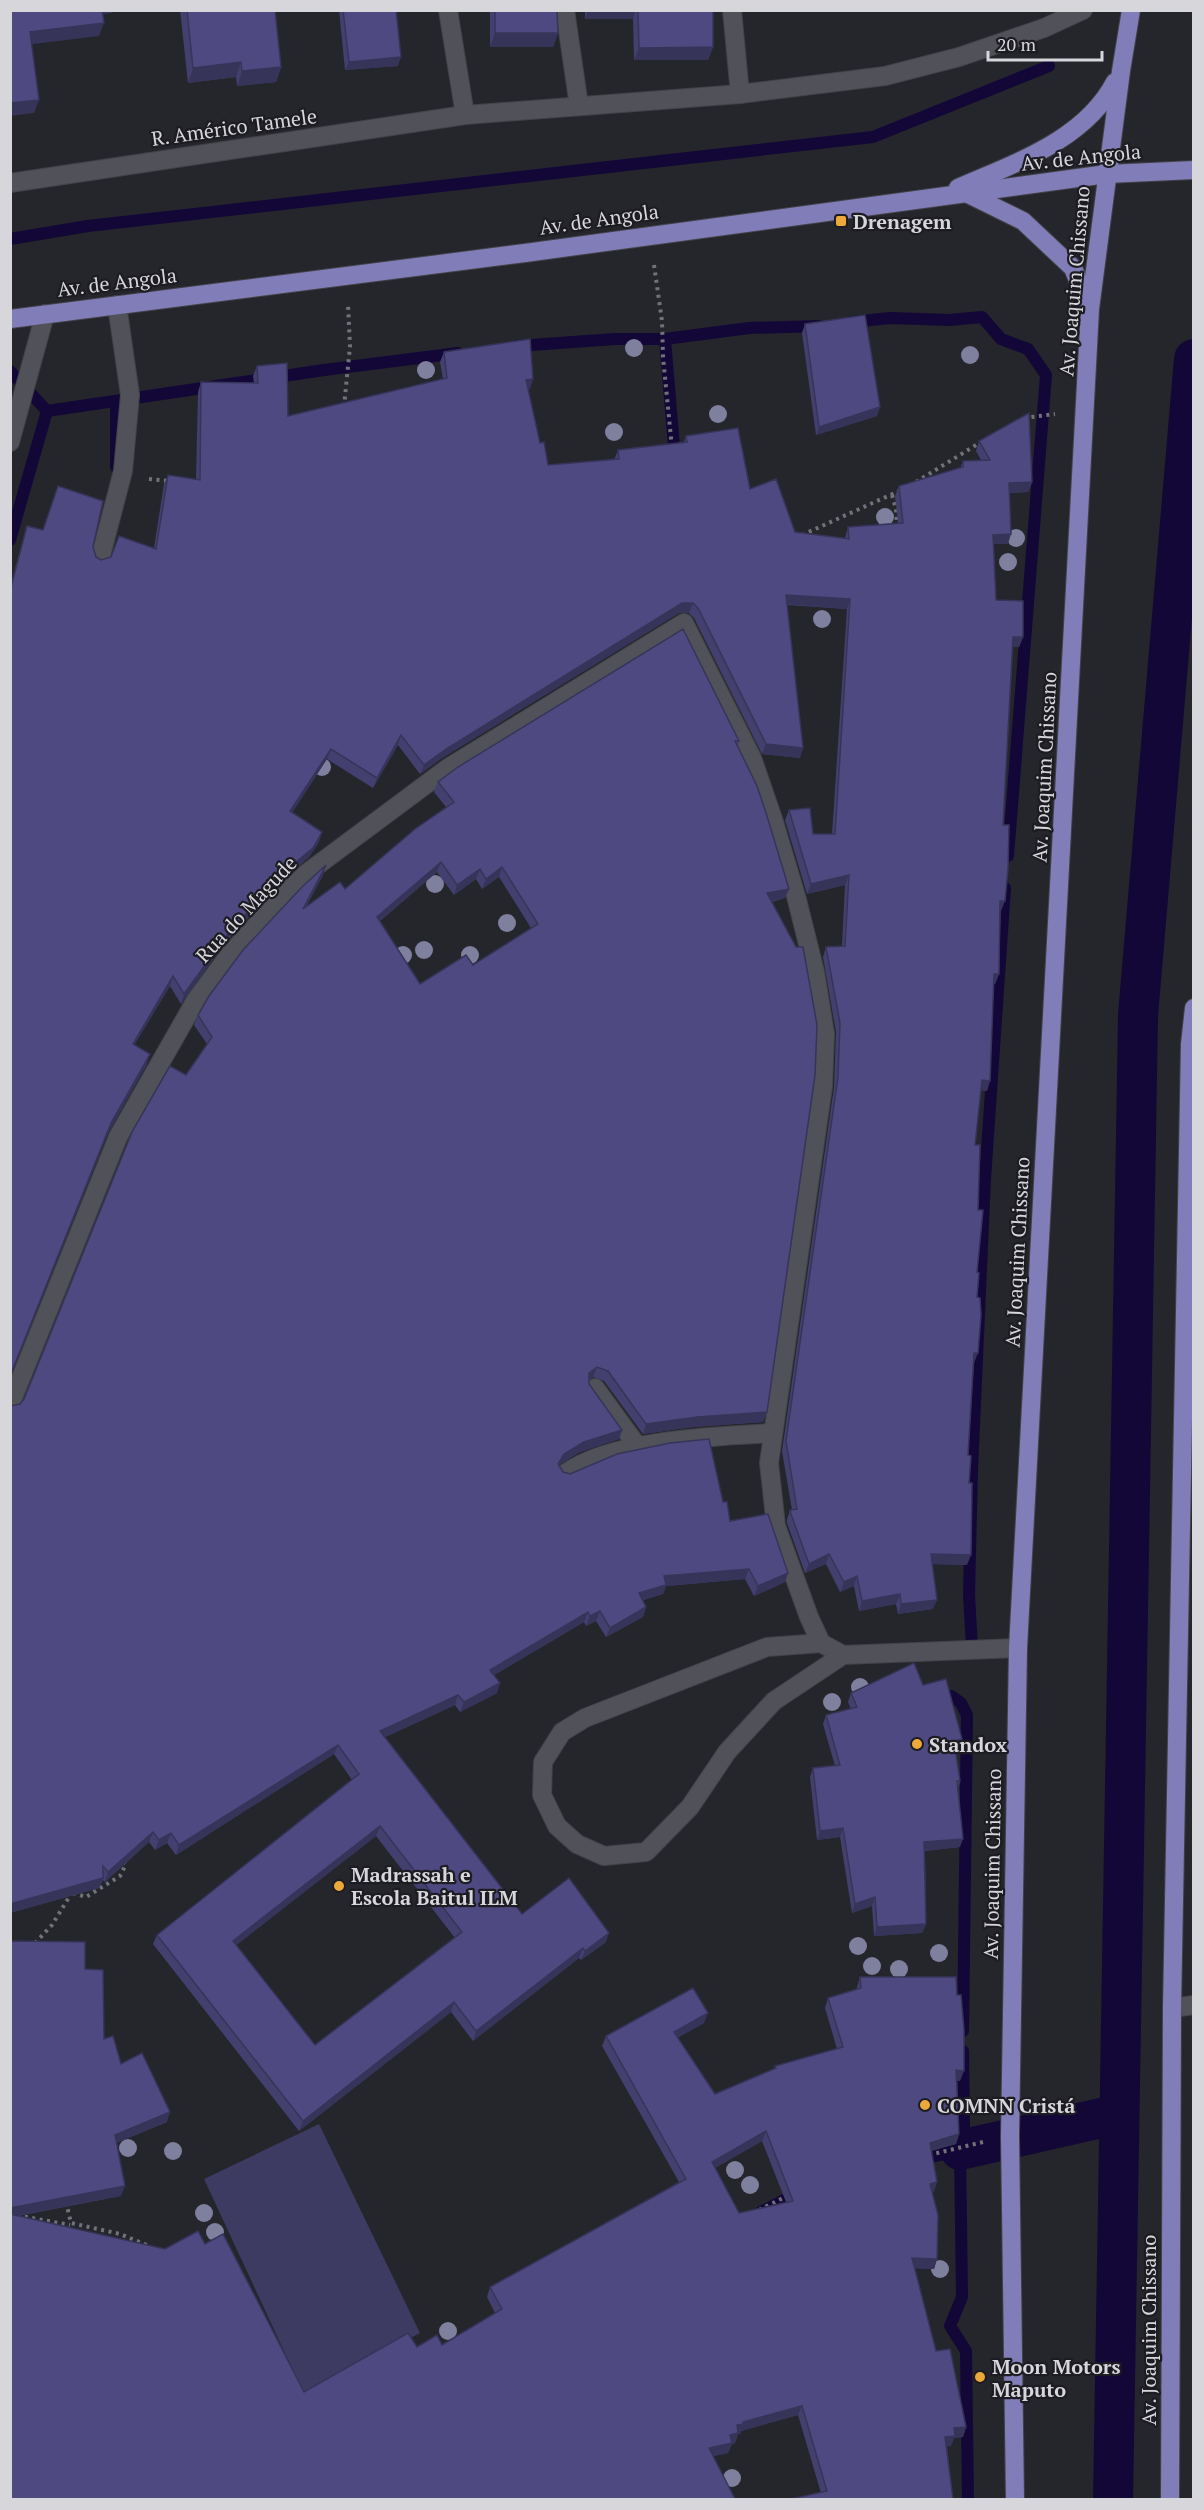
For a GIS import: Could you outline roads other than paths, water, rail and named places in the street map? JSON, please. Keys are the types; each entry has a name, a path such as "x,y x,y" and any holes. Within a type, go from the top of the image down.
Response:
{"main road":[{"name":"Av. Joaquim Chissano","path":"1015,2499 1010,2136 1018,1648 1090,309 1131,10"},
{"path":"943,195 1031,157 1074,130 1106,100 1121,71"},
{"name":"Av. de Angola","path":"10,319 1107,174 1194,170"},
{"path":"966,193 1023,221 1032,229 1073,268 1090,309"},
{"name":"Av. Joaquim Chissano","path":"1170,2499 1172,2008 1190,1056 1194,1008"}],"street":[{"path":"448,10 465,115"},
{"path":"565,10 579,106"},
{"path":"732,10 740,94"},
{"name":"R. Américo Tamele","path":"10,183 465,115 740,94 885,76 959,57 1044,28 1083,10"},
{"path":"100,559 123,471 130,395 117,305"},
{"path":"10,442 45,314"},
{"name":"Rua do Magude","path":"10,1405 118,1137 189,1011 231,953 307,873 437,776 495,737 684,623 752,758 796,896 815,972 824,1023 823,1086 772,1433"},
{"path":"595,1388 638,1447"},
{"path":"566,1473 591,1459 638,1447 772,1433 769,1463 776,1526 809,1617 821,1643"},
{"path":"843,1655 774,1701 727,1752 690,1806 646,1852 604,1856 577,1844 557,1826 542,1795 543,1762 562,1732 585,1718 767,1647 821,1643 843,1655 1018,1648"},
{"path":"1172,2008 1194,2005"}],"waterway":[{"path":"10,239 88,226 873,137 1049,66"},
{"path":"852,322 890,318 949,320 982,317 1001,339 1028,349 1046,375 1008,856"},
{"path":"517,346 615,339 665,339 749,328 819,326"},
{"path":"665,339 675,459"},
{"path":"10,371 47,411 324,370 458,353"},
{"path":"1113,2500 1138,1015 1194,359"},
{"path":"116,402 116,467"},
{"path":"10,540 47,411"},
{"path":"972,1648 969,1595 972,1470 985,1179 1005,888"},
{"path":"951,1696 961,1703 967,1715 963,2031"},
{"path":"960,2150 964,2132 963,2051"},
{"path":"960,2150 1119,2114"},
{"path":"916,2161 960,2150 962,2297 950,2326 966,2351 968,2500"},
{"path":"761,2212 798,2193"}],"place":[{"name":"Drenagem","path":"841,221"},
{"name":"Standox","path":"917,1744"},
{"name":"Madrassah e Escola Baitul ILM","path":"339,1886"},
{"name":"COMNN Cristá","path":"925,2105"},
{"name":"Moon Motors Maputo","path":"980,2377"}]}
